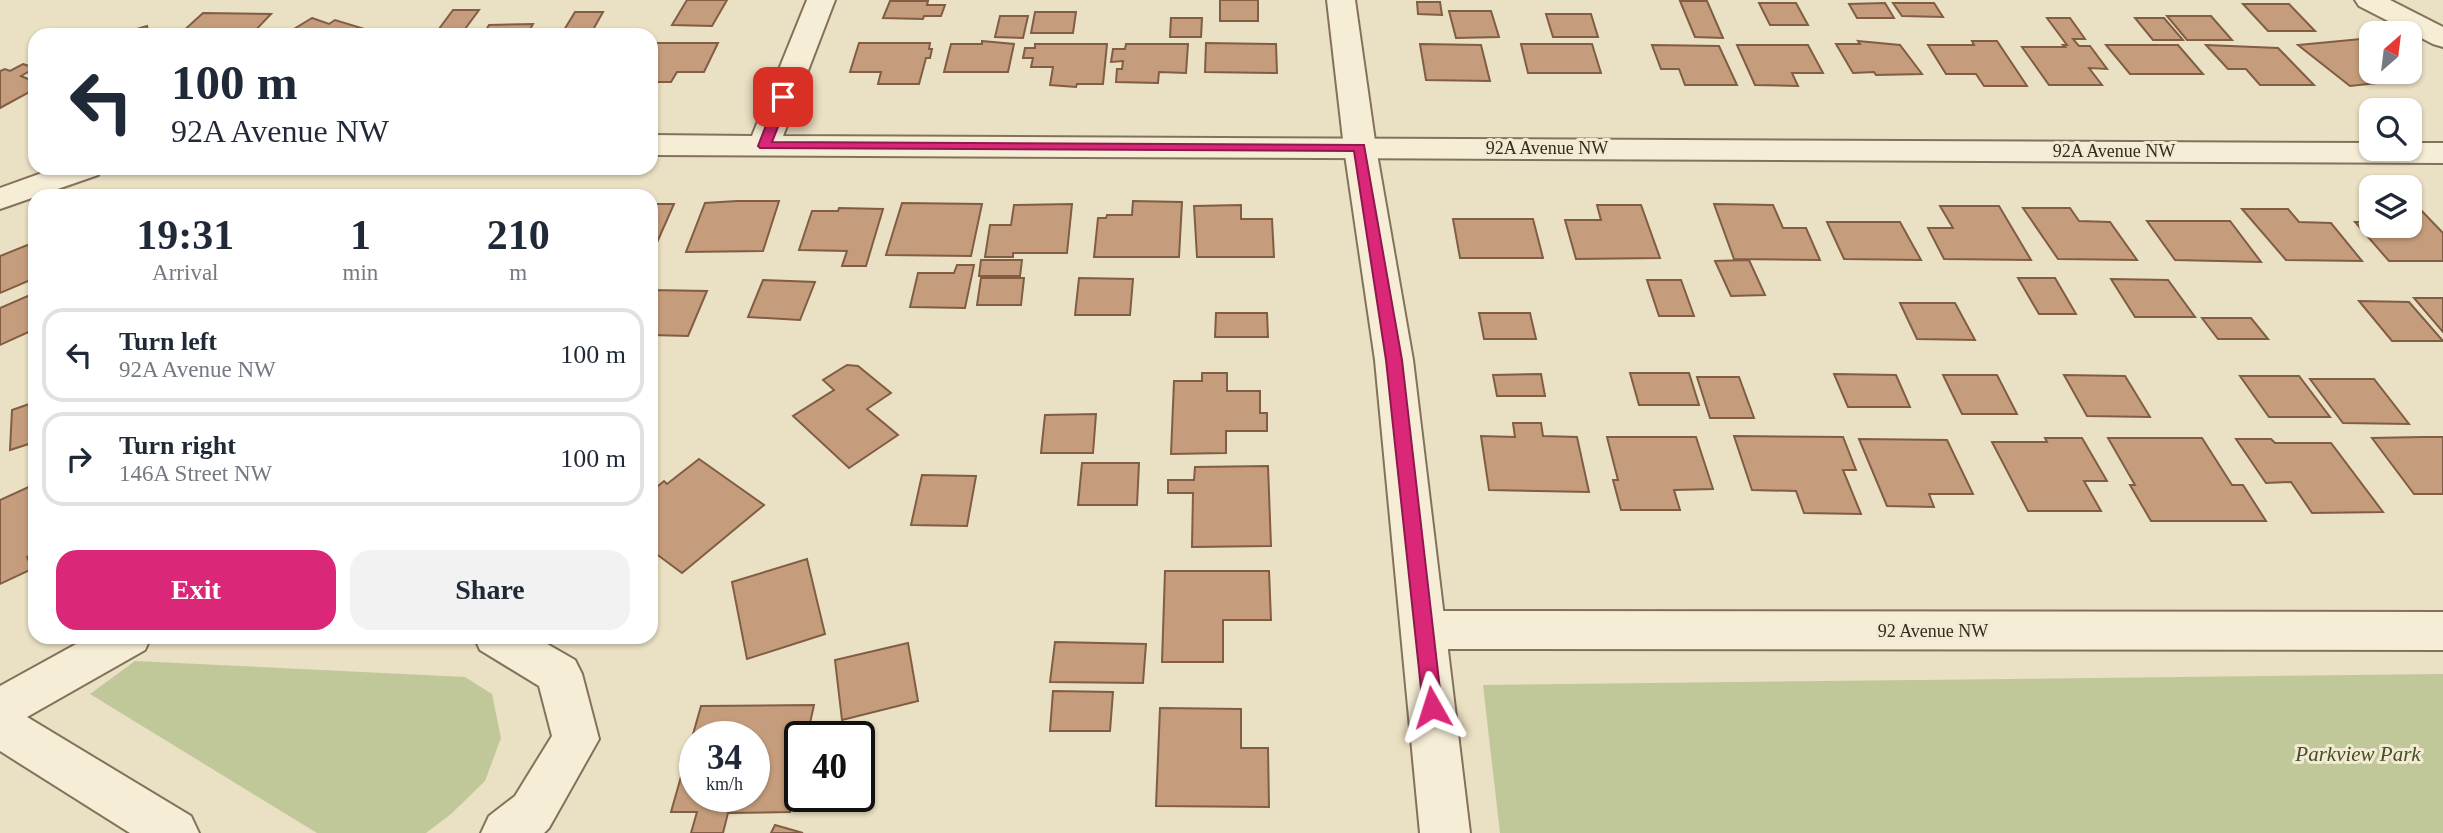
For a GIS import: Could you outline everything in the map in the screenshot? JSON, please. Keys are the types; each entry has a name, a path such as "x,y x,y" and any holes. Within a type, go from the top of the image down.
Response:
{"street":[{"path":"764,146 821,0"},
{"path":"1340,0 1360,148 1394,360 1445,833"},
{"path":"2369,0 2443,38"},
{"name":"92A Avenue NW","path":"658,145 2443,153"},
{"path":"28,189 67,175"},
{"path":"0,199 28,189"},
{"name":"92 Avenue NW","path":"1424,630 2443,631"},
{"path":"0,709 116,644"},
{"path":"506,833 532,812 576,739 559,674 508,644"},
{"path":"0,726 174,833"}],"green space":[{"path":"135,661 465,677 492,694 501,738 485,781 451,814 426,833 317,833 90,694"},
{"name":"Parkview Park","path":"2443,674 2443,833 1500,833 1483,685"}],"building":[{"path":"687,0 727,0 712,26 672,25"},
{"path":"1220,0 1258,0 1258,21 1220,21"},
{"path":"890,1 928,1 927,5 945,5 941,16 924,16 923,19 883,18"},
{"path":"1680,1 1707,1 1723,38 1695,37"},
{"path":"1417,2 1440,2 1442,15 1418,14"},
{"path":"1759,3 1796,3 1808,25 1770,25"},
{"path":"1885,3 1894,18 1857,18 1849,4"},
{"path":"1893,3 1934,3 1943,17 1902,16"},
{"path":"2243,4 2289,4 2315,31 2268,31"},
{"path":"453,10 479,10 466,28 440,28"},
{"path":"1449,11 1491,11 1499,37 1456,38"},
{"path":"575,12 603,12 594,28 565,28"},
{"path":"1035,12 1076,12 1073,33 1031,33"},
{"path":"203,13 271,14 258,28 187,28"},
{"path":"1546,14 1591,14 1598,37 1553,37"},
{"path":"1000,16 1028,16 1023,38 995,37"},
{"path":"2167,16 2211,16 2232,40 2187,40"},
{"path":"312,18 329,24 335,20 361,28 296,28"},
{"path":"1171,18 1202,18 1201,37 1170,37"},
{"path":"2047,18 2070,18 2085,39 2073,39 2079,46 2090,46 2107,69 2089,68 2102,85 2049,85 2022,47 2067,45"},
{"path":"2135,18 2164,18 2183,40 2153,40"},
{"path":"533,24 531,28 487,28 489,25"},
{"path":"2359,39 2359,84 2368,84 2350,86 2298,45"},
{"path":"982,41 1014,44 1008,72 944,72 951,44 982,44"},
{"path":"1858,41 1900,45 1922,74 1853,73 1836,44 1860,44"},
{"path":"1972,41 1997,41 2027,86 1984,86 1976,74 1946,74 1928,45 1974,45"},
{"path":"658,43 718,43 704,72 677,72 671,82 658,82"},
{"path":"859,43 930,43 929,49 932,49 930,58 926,58 919,84 878,84 881,72 850,72"},
{"path":"1206,43 1276,44 1277,73 1205,72"},
{"path":"1035,44 1107,44 1103,84 1077,84 1076,87 1050,85 1053,67 1031,67 1033,58 1023,58 1025,48 1035,48"},
{"path":"1126,44 1188,44 1186,73 1159,72 1158,83 1116,82 1117,69 1122,69 1123,61 1111,62 1113,49 1125,49"},
{"path":"1420,44 1481,45 1490,81 1426,80"},
{"path":"1521,44 1592,44 1601,73 1528,73"},
{"path":"1652,45 1719,46 1737,85 1685,85 1679,69 1661,69"},
{"path":"1737,45 1808,45 1823,73 1792,73 1798,86 1755,85"},
{"path":"2106,45 2178,45 2203,74 2130,74"},
{"path":"2206,45 2278,48 2314,85 2260,85 2246,69 2228,69"},
{"path":"23,64 28,66 28,72 21,76 28,79 28,93 0,108 0,71 10,71"},
{"path":"779,201 763,251 686,252 705,203"},
{"path":"1133,201 1182,202 1179,257 1094,257 1098,218 1106,218 1107,215 1132,215"},
{"path":"902,203 982,204 971,256 886,255"},
{"path":"658,204 674,204 658,240"},
{"path":"1072,204 1067,253 1013,253 1013,257 985,257 990,225 1011,225 1014,205"},
{"path":"1714,204 1773,205 1783,228 1806,228 1820,260 1734,259"},
{"path":"1241,205 1241,219 1272,219 1274,257 1197,257 1194,206"},
{"path":"1597,205 1641,205 1660,258 1576,259 1565,220 1601,220"},
{"path":"1940,206 1999,206 2031,260 1944,259 1928,228 1953,228"},
{"path":"839,208 883,209 866,266 842,266 847,251 799,250 812,211 838,211"},
{"path":"2023,208 2070,208 2079,221 2110,222 2137,260 2058,259"},
{"path":"2242,209 2288,209 2299,222 2331,223 2362,261 2286,260"},
{"path":"2422,211 2443,233 2443,261 2389,261 2369,238 2422,238"},
{"path":"1453,219 1533,219 1543,258 1460,258"},
{"path":"2147,221 2230,221 2261,262 2175,260"},
{"path":"1827,222 1900,222 1921,260 1844,259"},
{"path":"28,245 28,281 0,293 0,256"},
{"path":"981,260 1022,260 1020,276 979,276"},
{"path":"1749,260 1765,295 1731,296 1715,261"},
{"path":"957,265 974,265 965,308 910,307 918,273 954,273"},
{"path":"981,278 1024,278 1021,305 977,305"},
{"path":"1079,278 1133,279 1130,315 1075,315"},
{"path":"2018,278 2055,278 2076,314 2039,314"},
{"path":"2111,279 2168,280 2195,317 2135,317"},
{"path":"763,280 815,282 800,320 748,317"},
{"path":"1647,280 1681,280 1694,316 1659,316"},
{"path":"658,290 707,291 688,336 658,335"},
{"path":"28,296 28,332 0,345 0,308"},
{"path":"2414,298 2443,298 2443,332"},
{"path":"2359,301 2409,302 2443,341 2392,341"},
{"path":"1900,303 1955,303 1975,340 1917,339"},
{"path":"1216,313 1267,313 1268,337 1215,337"},
{"path":"1479,313 1530,313 1536,339 1484,339"},
{"path":"2202,318 2251,318 2268,339 2218,339"},
{"path":"847,365 858,366 891,393 867,409 898,435 849,468 793,416 834,390 823,380"},
{"path":"1202,373 1227,373 1227,391 1260,391 1260,413 1267,413 1267,431 1226,431 1226,453 1171,454 1174,381 1202,381"},
{"path":"1630,373 1689,373 1699,405 1639,405"},
{"path":"1541,374 1545,396 1497,396 1493,375"},
{"path":"1834,374 1896,375 1910,407 1848,407"},
{"path":"1943,375 1997,375 2017,414 1962,414"},
{"path":"2064,375 2125,376 2150,417 2087,416"},
{"path":"2240,376 2299,376 2330,417 2269,417"},
{"path":"1697,377 1739,377 1754,418 1710,418"},
{"path":"2310,379 2374,379 2409,424 2343,423"},
{"path":"28,404 28,444 10,450 12,410"},
{"path":"1096,414 1093,453 1041,453 1045,415"},
{"path":"1513,423 1541,423 1543,436 1577,437 1589,492 1489,490 1481,436 1515,437"},
{"path":"1734,436 1843,437 1856,470 1843,470 1861,514 1804,513 1796,491 1752,490"},
{"path":"1607,437 1696,437 1713,489 1674,490 1680,510 1621,510 1613,480 1618,480"},
{"path":"2443,437 2443,494 2414,494 2372,438"},
{"path":"2045,438 2082,438 2107,481 2084,481 2101,511 2028,511 1992,442 2047,442"},
{"path":"2108,438 2202,438 2232,485 2243,485 2266,521 2151,521 2130,485 2135,485"},
{"path":"1859,439 1947,440 1973,494 1929,494 1934,507 1887,506"},
{"path":"2236,439 2271,439 2275,443 2331,443 2383,512 2312,513 2291,482 2266,483"},
{"path":"699,459 764,505 682,573 658,555 658,486 664,481 667,484"},
{"path":"1082,463 1139,463 1137,505 1078,505"},
{"path":"1268,466 1271,546 1192,547 1193,493 1168,493 1168,480 1194,480 1195,467"},
{"path":"922,475 976,476 967,526 911,525"},
{"path":"28,487 28,571 0,584 0,500"},
{"path":"807,559 825,634 747,659 732,582"},
{"path":"1165,571 1269,571 1271,620 1223,620 1223,662 1162,662"},
{"path":"1055,642 1146,644 1143,683 1050,682"},
{"path":"908,643 918,701 842,720 835,660"},
{"path":"1053,691 1113,692 1110,731 1050,731"},
{"path":"814,705 810,721 784,721 784,812 790,812 728,813 723,833 691,833 697,812 770,812 770,721 697,721 701,706"},
{"path":"1160,708 1241,709 1241,748 1268,748 1269,807 1156,806"},
{"path":"679,784 679,812 671,812"},
{"path":"775,825 803,833 771,833"}],"route":[{"path":"783,97 764,146 1360,148 1394,360 1432,707"}]}
